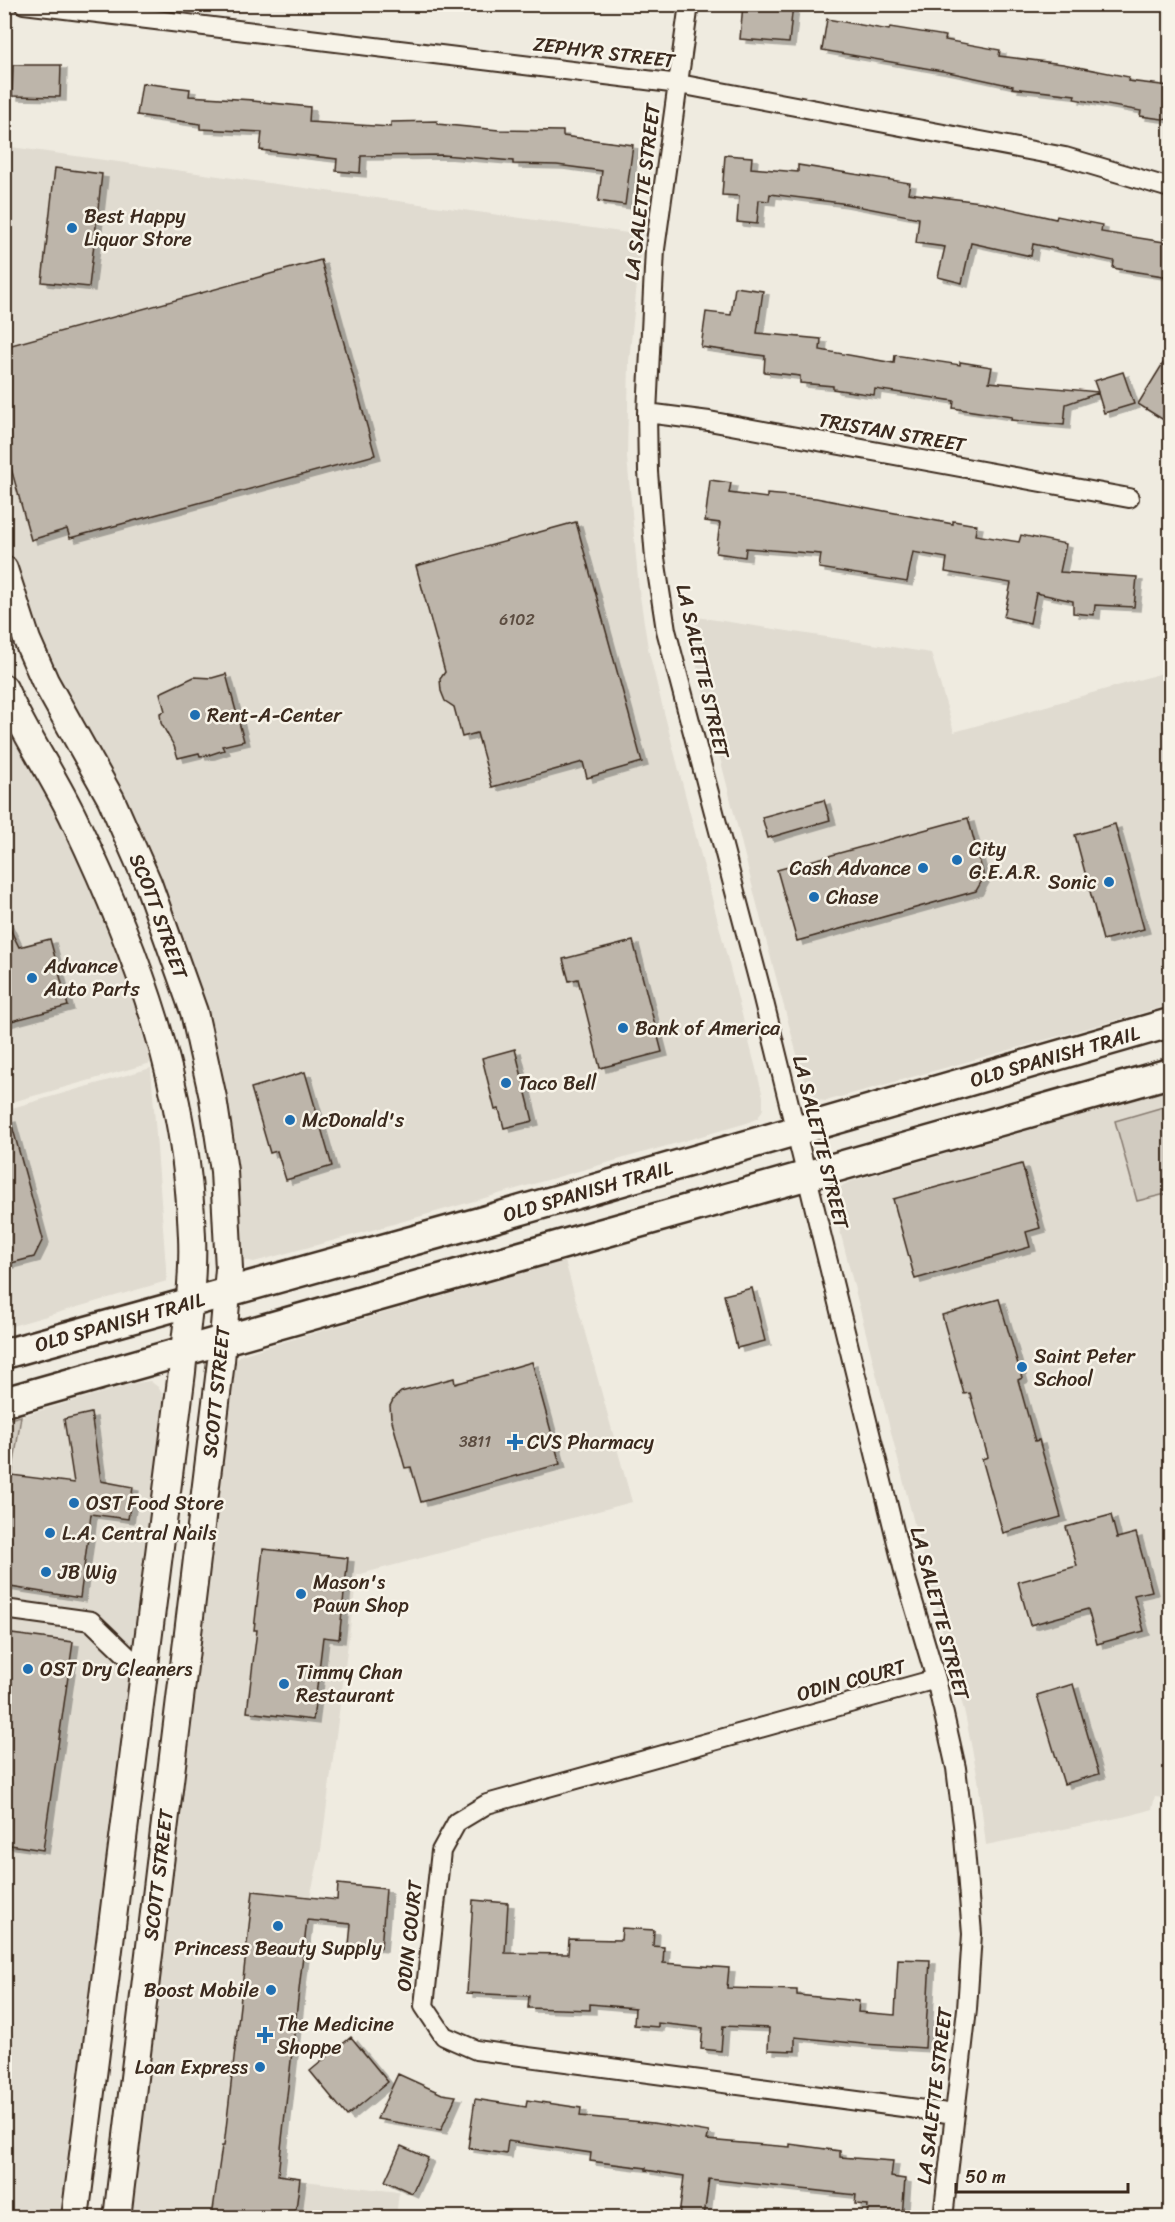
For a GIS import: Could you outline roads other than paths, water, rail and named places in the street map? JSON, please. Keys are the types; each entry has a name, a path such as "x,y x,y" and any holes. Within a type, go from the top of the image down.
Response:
{"main road":[{"name":"SCOTT STREET","path":"6,582 45,681 111,799 148,883 194,1012 213,1098 224,1171 229,1269 223,1342 117,2217"},
{"name":"SCOTT STREET","path":"4,688 74,818 115,908 154,1016 180,1118 189,1186 192,1239 184,1352 75,2217"},
{"path":"115,908 148,883"},
{"name":"OLD SPANISH TRAIL","path":"4,1354 480,1222 1170,1023"},
{"path":"4,1402 1170,1073"},
{"path":"480,1222 497,1264"},
{"path":"145,1673 182,1676"}],"street":[{"name":"ZEPHYR STREET","path":"24,4 679,84 1065,157 1170,188"},
{"name":"LA SALETTE STREET","path":"689,4 655,249 647,413 648,472 655,558 666,630 762,994 905,1575 936,1679 956,1768 972,1934 967,2009 942,2217"},
{"name":"TRISTAN STREET","path":"647,413 709,421 1129,498"},
{"path":"4,1609 90,1621 145,1673"},
{"name":"ODIN COURT","path":"936,1679 487,1804 457,1822 441,1851 424,2007 444,2036 476,2050 955,2114"}],"place":[{"name":"Best Happy Liquor Store","path":"72,228"},
{"name":"Rent-A-Center","path":"195,715"},
{"name":"City G.E.A.R.","path":"957,860"},
{"name":"Cash Advance","path":"923,868"},
{"name":"Sonic","path":"1109,882"},
{"name":"Chase","path":"814,897"},
{"name":"Advance Auto Parts","path":"32,978"},
{"name":"Bank of America","path":"623,1028"},
{"name":"Taco Bell","path":"506,1083"},
{"name":"McDonald's","path":"290,1120"},
{"name":"Saint Peter School","path":"1022,1367"},
{"name":"CVS Pharmacy","path":"515,1442"},
{"name":"OST Food Store","path":"74,1503"},
{"name":"L.A. Central Nails","path":"50,1533"},
{"name":"JB Wig","path":"46,1572"},
{"name":"Mason's Pawn Shop","path":"301,1594"},
{"name":"OST Dry Cleaners","path":"28,1669"},
{"name":"Timmy Chan Restaurant","path":"284,1684"},
{"name":"Princess Beauty Supply","path":"278,1926"},
{"name":"Boost Mobile","path":"271,1990"},
{"name":"The Medicine Shoppe","path":"265,2035"},
{"name":"Loan Express","path":"260,2067"}]}
